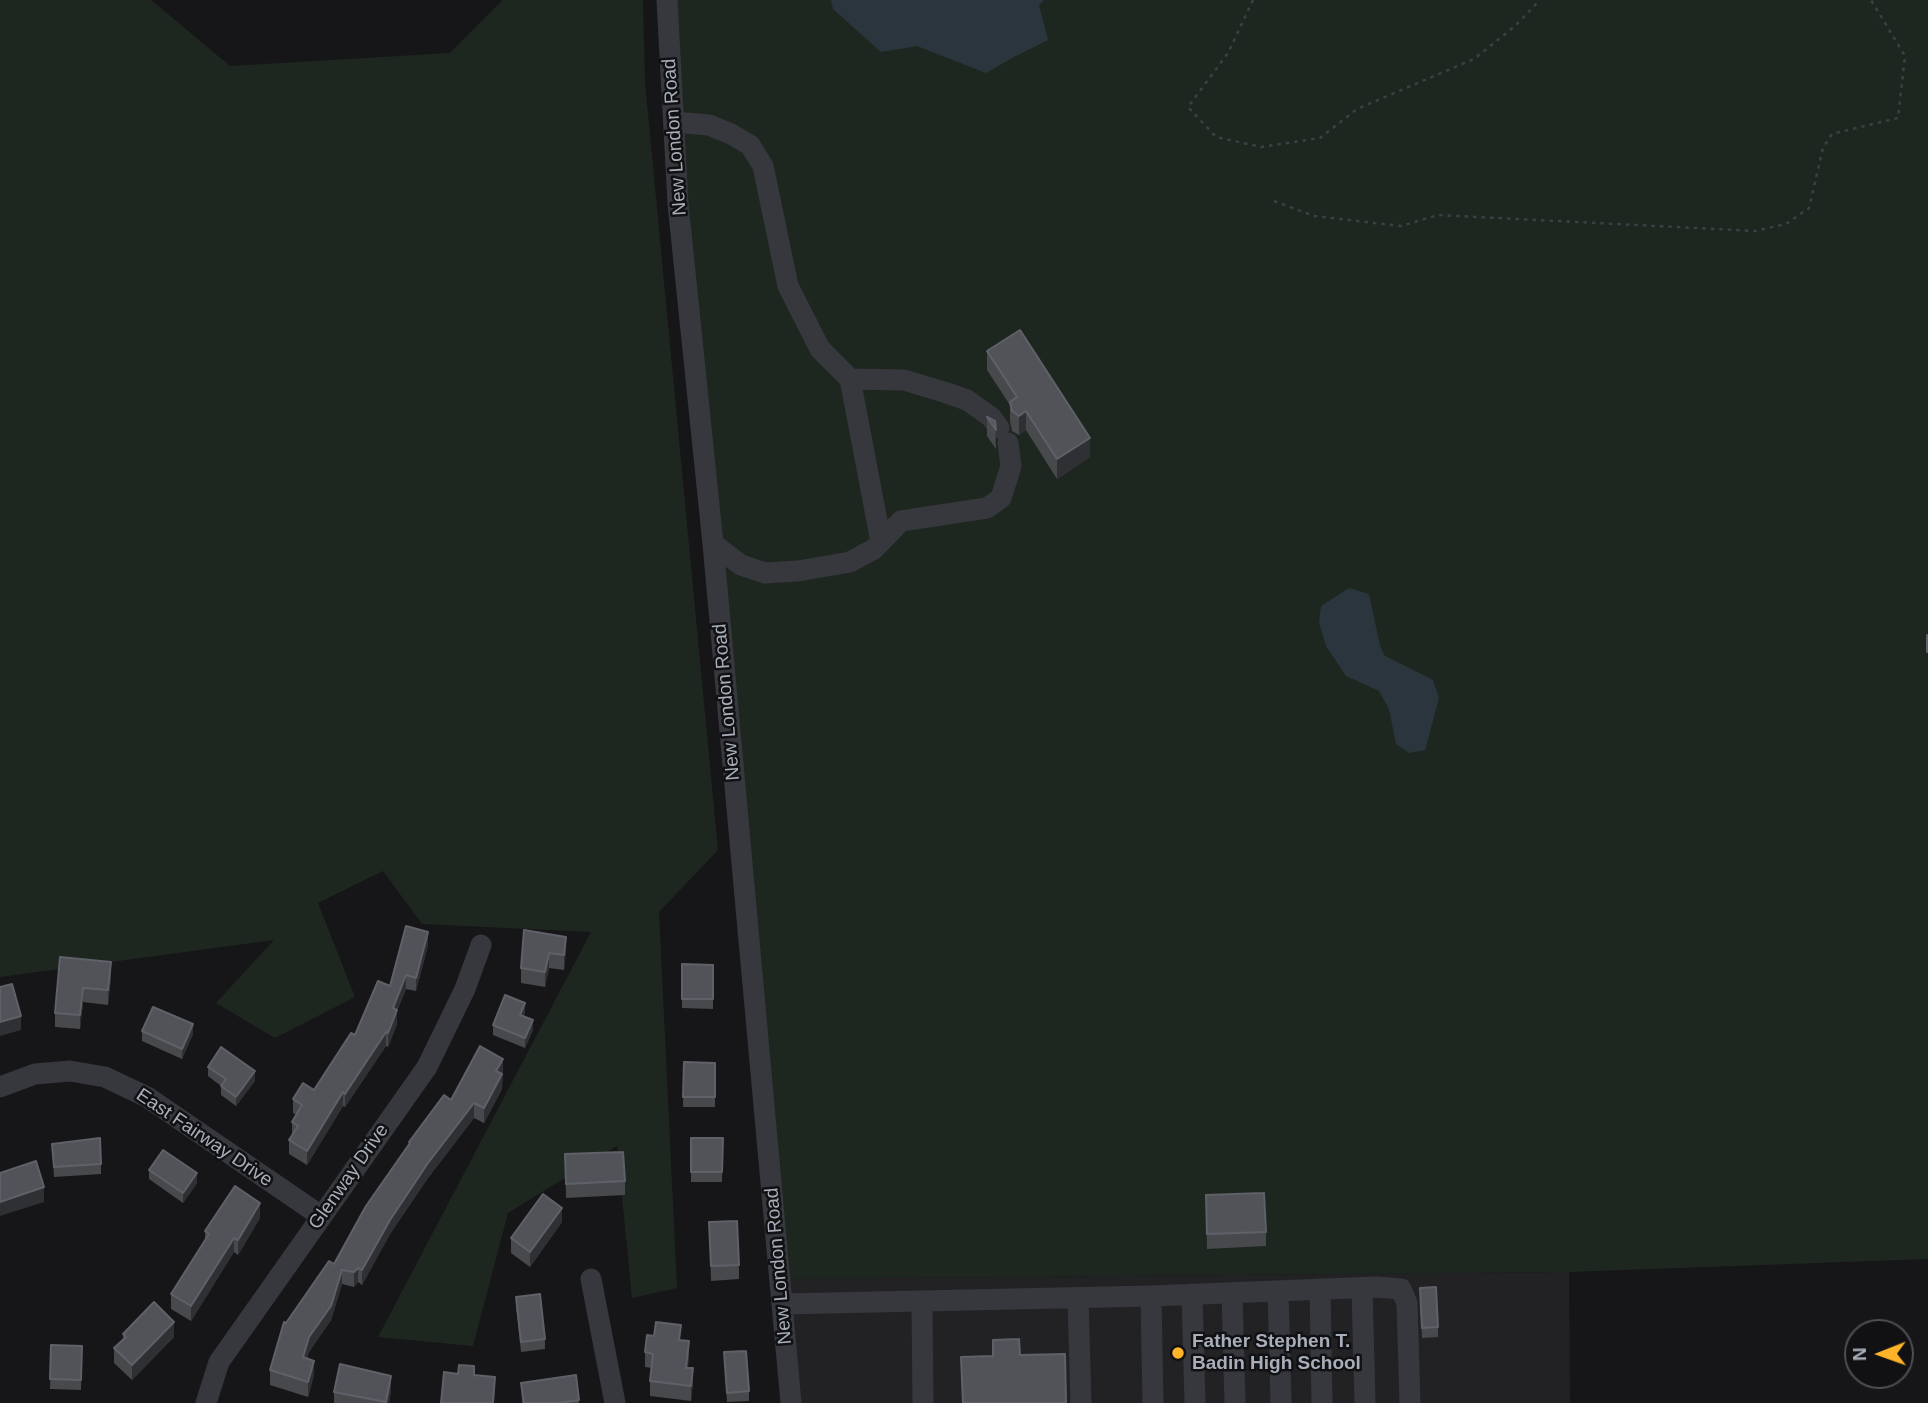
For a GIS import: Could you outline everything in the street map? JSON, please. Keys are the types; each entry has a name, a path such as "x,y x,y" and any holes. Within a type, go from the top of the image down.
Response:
{"street":[{"name":"New London Road","path":"667,0 684,260 713,544 791,1403"},
{"path":"674,122 709,125 731,134 750,145 763,166 788,286 820,349 850,379 881,542"},
{"path":"713,544 741,565 765,573 799,571 850,562 874,550 901,521 987,508 1001,498 1011,466 1003,435 991,417 967,400 904,380 850,379"},
{"name":"Glenway Drive","path":"206,1403 219,1362 427,1067 466,989 481,945"},
{"name":"East Fairway Drive","path":"0,1087 35,1074 70,1071 105,1077 147,1097 321,1216"},
{"path":"591,1279 615,1403"},
{"path":"1362,1288 1365,1403"},
{"path":"1320,1289 1322,1403"},
{"path":"782,1304 1401,1289 1407,1303 1410,1403"},
{"path":"1278,1291 1281,1403"},
{"path":"1232,1293 1234,1403"},
{"path":"1192,1294 1195,1403"},
{"path":"1151,1296 1153,1403"},
{"path":"1078,1298 1081,1403"},
{"path":"922,1301 923,1403"}],"path":[{"path":"1253,0 1228,53 1188,107 1216,137 1261,147 1320,138 1357,109 1474,59 1515,26 1540,0"},
{"path":"1274,201 1314,216 1401,226 1438,215 1755,231 1786,224 1809,208 1823,148 1832,134 1898,118 1905,56 1871,0"}],"shaded area":[{"path":"0,0 151,0 230,66 450,53 503,0 643,0 645,82 718,850 659,912 677,1288 632,1298 617,1146 508,1213 473,1346 378,1337 591,932 422,924 383,871 318,903 355,997 275,1038 216,1003 274,940 0,977"},
{"path":"667,0 1928,0 1928,1259 1569,1272 780,1279"},
{"path":"831,0 1044,0 1039,5 1048,40 986,73 917,46 881,52 833,9"},
{"path":"1349,588 1369,594 1380,646 1385,656 1433,680 1439,698 1425,750 1409,753 1396,744 1389,709 1379,691 1346,676 1326,646 1319,622 1321,606"},
{"name":"Father Stephen T. Badin High School","path":"1569,1272 1570,1403 791,1403 780,1279"}],"building":[{"path":"1020,330 1090,438 1057,459 1026,411 1019,416 1012,411 1010,402 1017,397 987,351"},
{"path":"987,417 995,421 996,430"},
{"path":"406,926 428,932 416,978 406,975 393,1008 397,1010 388,1033 386,1032 345,1094 343,1092 307,1151 289,1140 298,1126 292,1122 302,1105 293,1099 303,1083 314,1090 351,1033 355,1035 378,981 390,986"},
{"path":"524,930 566,937 564,955 549,953 545,972 521,968"},
{"path":"60,957 111,962 108,990 83,988 80,1015 55,1013"},
{"path":"682,964 713,965 713,999 682,999"},
{"path":"12,984 21,1016 0,1022 0,987"},
{"path":"505,995 525,1003 520,1015 533,1020 525,1038 493,1025"},
{"path":"153,1007 193,1024 182,1049 142,1031"},
{"path":"480,1046 503,1059 496,1071 502,1074 484,1108 474,1103 428,1163 390,1220 362,1270 342,1270 331,1306 309,1337 303,1357 314,1361 308,1382 270,1370 284,1322 286,1323 329,1261 334,1264 366,1206 444,1095 451,1100"},
{"path":"221,1047 255,1071 236,1097 221,1086 226,1079 208,1067"},
{"path":"684,1062 715,1063 715,1097 683,1097"},
{"path":"100,1138 101,1164 54,1167 52,1144"},
{"path":"691,1138 723,1138 722,1172 691,1172"},
{"path":"163,1150 197,1173 183,1193 149,1170"},
{"path":"623,1152 625,1181 566,1184 565,1154"},
{"path":"36,1161 44,1187 0,1202 0,1173"},
{"path":"235,1186 260,1203 238,1240 234,1238 191,1306 171,1294 209,1234 205,1231"},
{"path":"1264,1193 1266,1232 1207,1234 1206,1195"},
{"path":"543,1194 562,1208 530,1252 511,1238"},
{"path":"737,1221 739,1265 711,1266 709,1222"},
{"path":"1436,1287 1438,1327 1422,1328 1420,1288"},
{"path":"540,1294 545,1339 521,1342 516,1297"},
{"path":"154,1302 174,1322 132,1365 114,1348 126,1337 123,1334"},
{"path":"656,1322 681,1325 679,1340 689,1341 686,1368 693,1368 691,1386 650,1381 653,1354 645,1352 647,1335 654,1336"},
{"path":"1019,1339 1020,1355 1065,1354 1066,1403 963,1403 961,1357 993,1356 993,1340"},
{"path":"51,1345 82,1346 81,1380 50,1379"},
{"path":"746,1351 749,1391 727,1393 724,1352"},
{"path":"340,1364 391,1376 386,1402 334,1392"},
{"path":"459,1365 474,1366 474,1375 495,1377 493,1403 441,1403 444,1372 458,1374"},
{"path":"576,1375 579,1400 524,1403 521,1383"}],"place":[{"name":"Father Stephen T. Badin High School","path":"1178,1353"}]}
